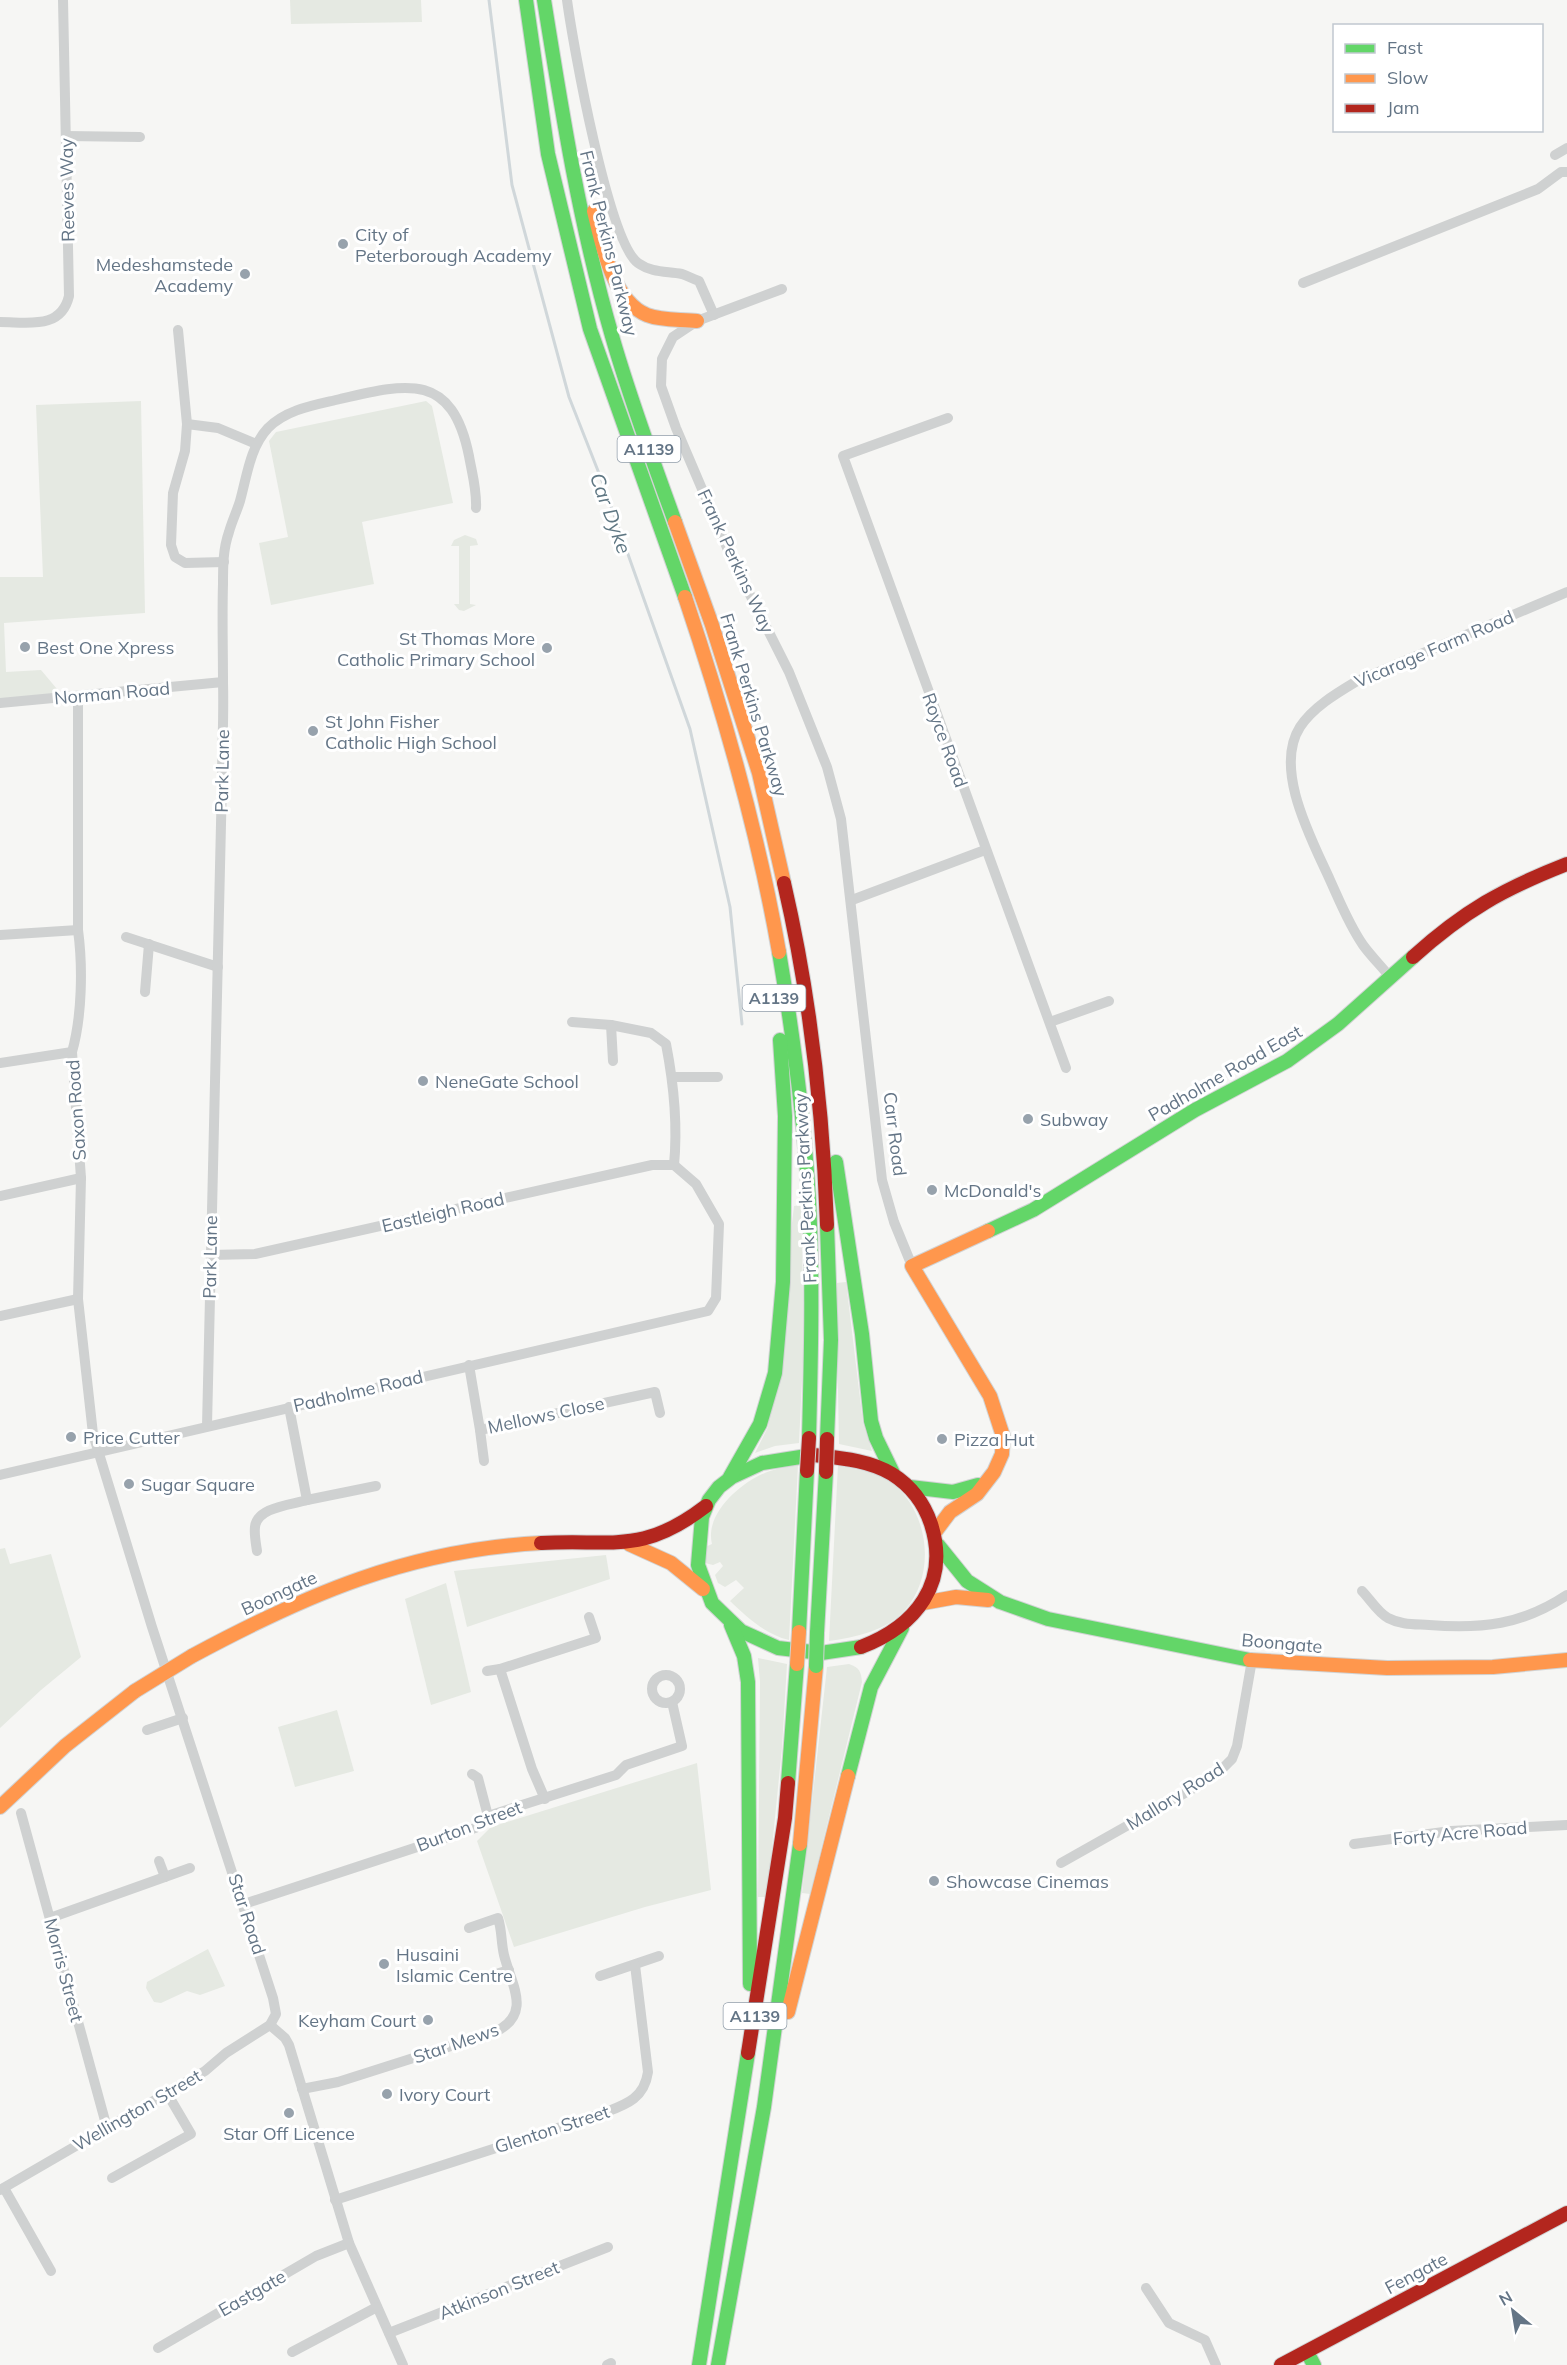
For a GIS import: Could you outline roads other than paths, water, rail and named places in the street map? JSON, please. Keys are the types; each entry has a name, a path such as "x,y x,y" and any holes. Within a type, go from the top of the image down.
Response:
{"main road":[{"name":"Frank Perkins Parkway","path":"526,0 548,154 590,330 715,688 749,814 776,936 804,1124 811,1327 799,1632 784,1818 750,2046"},
{"name":"Frank Perkins Parkway","path":"544,0 569,158 611,334 633,406 712,625 759,773 788,901 806,999 817,1087 832,1130 831,1340 816,1666 804,1818 764,2107"},
{"path":"549,35 600,234 608,261 621,290 632,305 645,314 697,321"},
{"name":"A1139","path":"730,1477 760,1424 775,1373 783,1282 785,1116 780,1033 753,867 749,814"},
{"name":"Padholme Road East","path":"912,1266 1033,1210 1195,1110 1287,1061 1338,1024 1445,927 1486,900 1522,881 1567,864"},
{"name":"A1139","path":"833,1198 862,1334 871,1422 893,1473"},
{"name":"Carr Road","path":"912,1266 984,1387 1000,1422 1003,1436 1002,1454 994,1472 976,1494 950,1512 936,1538"},
{"path":"936,1538 937,1570 933,1585 923,1603 902,1628 864,1647 830,1652 806,1652 768,1644 752,1638 731,1625 703,1589 696,1555 697,1535 706,1506 717,1489 730,1477 760,1462 813,1455 861,1461 893,1473 910,1487 944,1493 962,1492 986,1481"},
{"name":"Boongate","path":"910,1487 927,1512 936,1538 967,1581 1000,1602"},
{"name":"Boongate","path":"0,1807 45,1763 102,1715 135,1691 192,1656 310,1597 404,1564 490,1547 591,1542 627,1543 646,1540 682,1524 706,1506"},
{"name":"Boongate","path":"627,1543 670,1563 703,1589"},
{"name":"Boongate","path":"923,1603 953,1597 972,1597 1000,1602 1059,1621 1252,1660 1387,1668 1493,1667 1567,1660"},
{"name":"A1139","path":"699,2365 750,2046 748,1682 744,1656 731,1625"},
{"name":"A1139","path":"718,2365 764,2107 871,1687 902,1628"},
{"name":"Fengate","path":"1281,2365 1567,2213"},
{"path":"1307,2352 1314,2365"}],"street":[{"name":"Reeves Way","path":"0,322 52,320 62,314 69,296 63,0"},
{"path":"567,0 581,78 604,180 623,242 637,262 655,272 683,274 699,281 714,315"},
{"path":"66,136 140,137"},
{"path":"1555,155 1567,148"},
{"path":"1303,283 1538,189 1564,172"},
{"name":"Frank Perkins Way","path":"782,289 697,321 673,337 662,359 661,386 676,428 726,547 789,672 826,767 841,819 852,900"},
{"path":"178,330 187,424 185,451 173,493 171,546 175,557 185,563 224,562"},
{"name":"Park Lane","path":"207,1426 218,967 223,682 221,630 224,562 228,533 256,444 270,426 291,412 397,387 424,389 436,393 460,422 476,489 476,508"},
{"name":"Royce Road","path":"948,418 843,456 1066,1068"},
{"path":"187,424 218,428 256,444"},
{"name":"Vicarage Farm Road","path":"1390,977 1363,945 1348,919 1307,830 1292,773 1292,749 1299,728 1327,700 1357,681 1567,592"},
{"name":"Norman Road","path":"0,703 223,682"},
{"name":"Saxon Road","path":"78,696 78,930 81,952 77,1034 72,1053 81,1178 78,1299 93,1434 98,1452"},
{"path":"852,900 985,850"},
{"name":"Carr Road","path":"852,900 882,1180 894,1222 912,1266"},
{"path":"0,935 78,930"},
{"path":"126,937 218,967"},
{"path":"145,992 149,944"},
{"path":"1050,1022 1108,1001"},
{"path":"572,1022 611,1025 651,1033 666,1044 677,1129 674,1165"},
{"path":"611,1025 613,1061"},
{"path":"0,1063 72,1053"},
{"path":"672,1077 718,1077"},
{"name":"Eastleigh Road","path":"210,1256 255,1254 652,1165 674,1165"},
{"name":"Padholme Road","path":"0,1475 708,1311 714,1305 716,1298 719,1224 696,1184 674,1165"},
{"path":"0,1196 81,1178"},
{"path":"0,1316 78,1299"},
{"name":"Mellows Close","path":"469,1365 480,1430 655,1392 660,1413"},
{"path":"289,1407 307,1500"},
{"path":"480,1430 484,1461"},
{"name":"Star Road","path":"98,1452 152,1627 276,2006 276,2014 270,2025"},
{"path":"257,1551 255,1527 258,1517 267,1511 376,1486"},
{"path":"1362,1591 1386,1617 1402,1623 1460,1627 1520,1619 1537,1613 1567,1595"},
{"path":"487,1671 500,1669 596,1638 589,1617"},
{"name":"Mallory Road","path":"1061,1863 1194,1788 1221,1770 1232,1759 1238,1746 1252,1660"},
{"path":"500,1669 544,1799"},
{"name":"Burton Street","path":"244,1904 475,1828 488,1815 616,1775 626,1765 682,1746 672,1702"},
{"path":"147,1730 183,1718"},
{"path":"472,1774 478,1778 488,1815"},
{"name":"Morris Street","path":"21,1813 107,2128"},
{"name":"Forty Acre Road","path":"1354,1844 1451,1831 1567,1825"},
{"path":"159,1861 165,1877"},
{"path":"50,1918 190,1868"},
{"name":"Star Mews","path":"302,2089 338,2082 503,2028 511,2021 517,2004 517,1995 502,1945 502,1931 498,1918 469,1928"},
{"path":"600,1976 659,1956"},
{"name":"Glenton Street","path":"335,2200 601,2114 638,2098 647,2083 648,2072 635,1965"},
{"path":"496,1974 509,1970"},
{"path":"270,2025 285,2038 289,2045 349,2243 403,2365"},
{"name":"Wellington Street","path":"2,2189 206,2071 226,2053 270,2025"},
{"path":"112,2178 191,2134 167,2093"},
{"path":"2,2189 51,2271"},
{"name":"Eastgate","path":"158,2348 316,2256 349,2243"},
{"name":"Atkinson Street","path":"389,2333 608,2247"},
{"path":"1146,2288 1168,2324 1205,2340 1216,2365"},
{"path":"292,2352 377,2307"}],"waterway":[{"name":"Car Dyke","path":"489,0 512,185 569,397 602,481 690,729 730,907 742,1024"}],"place":[{"name":"City of Peterborough Academy","path":"343,244"},
{"name":"Medeshamstede Academy","path":"245,274"},
{"name":"Best One Xpress","path":"25,647"},
{"name":"St Thomas More Catholic Primary School","path":"547,648"},
{"name":"St John Fisher Catholic High School","path":"313,731"},
{"name":"NeneGate School","path":"423,1081"},
{"name":"Subway","path":"1028,1119"},
{"name":"McDonald's","path":"932,1190"},
{"name":"Price Cutter","path":"71,1437"},
{"name":"Pizza Hut","path":"942,1439"},
{"name":"Sugar Square","path":"129,1484"},
{"name":"Showcase Cinemas","path":"934,1881"},
{"name":"Husaini Islamic Centre","path":"384,1964"},
{"name":"Keyham Court","path":"428,2020"},
{"name":"Ivory Court","path":"387,2094"},
{"name":"Star Off Licence","path":"289,2113"}]}
